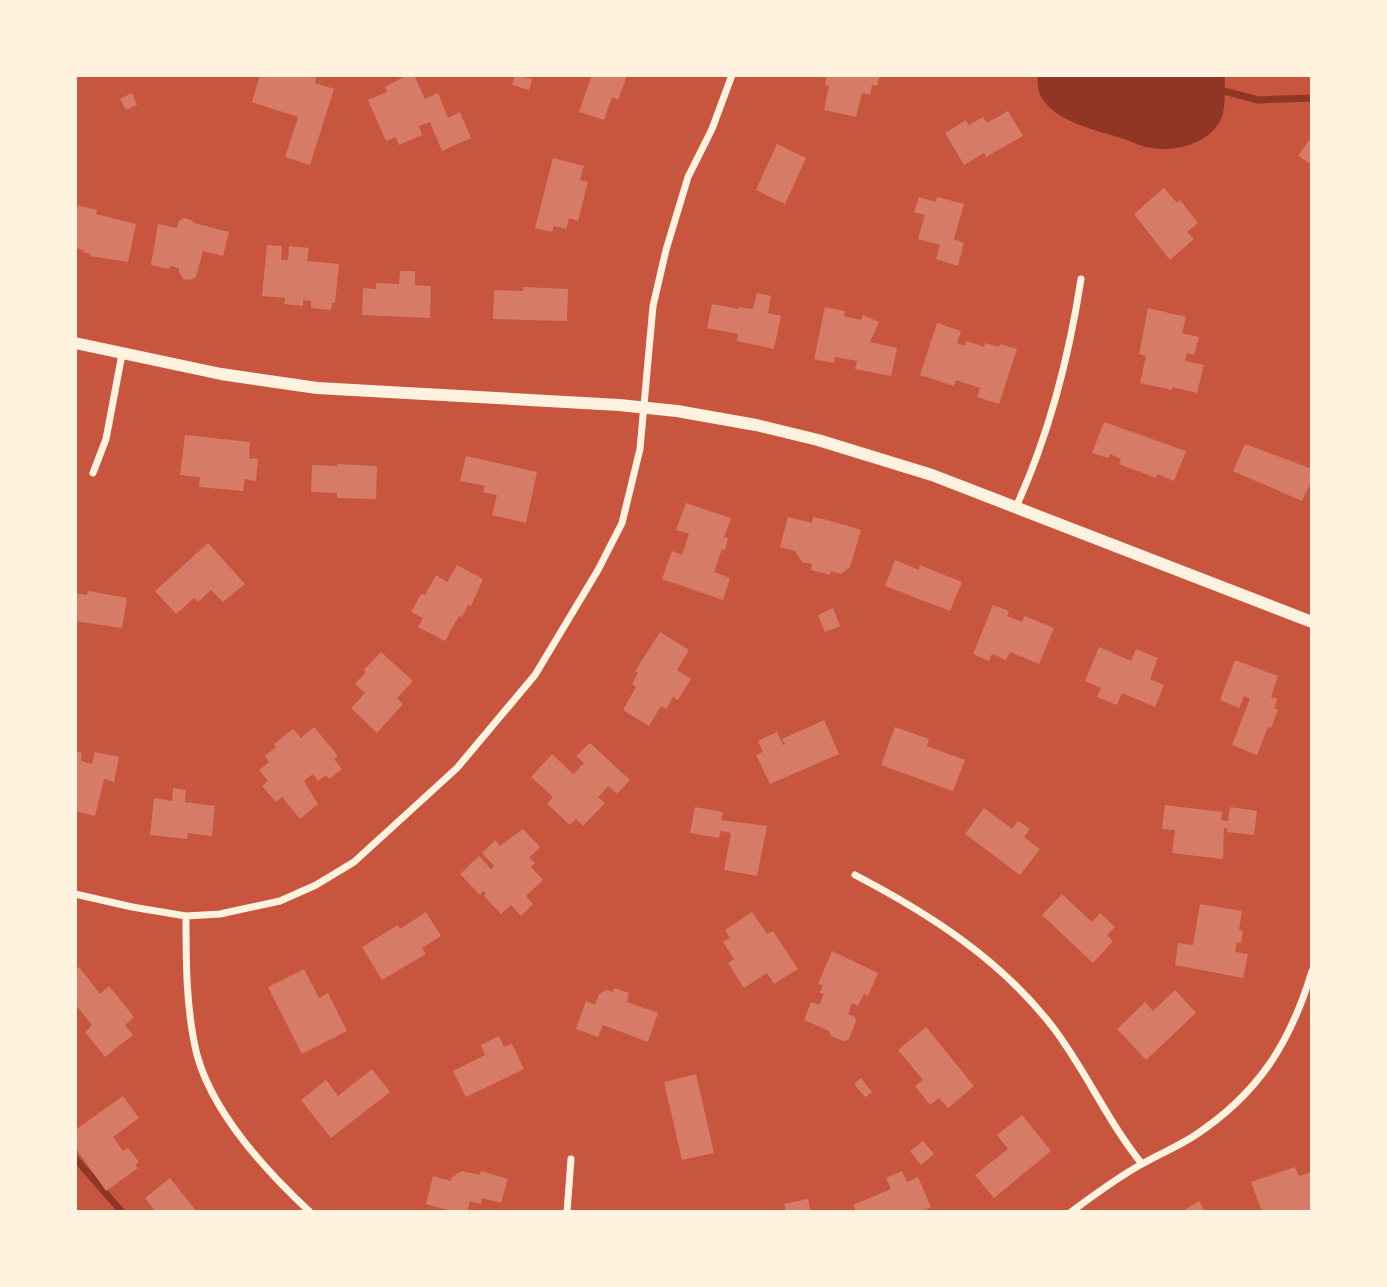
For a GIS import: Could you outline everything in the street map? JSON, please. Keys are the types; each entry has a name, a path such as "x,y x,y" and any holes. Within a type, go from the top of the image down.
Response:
{"street":[{"path":"75,894 132,907 186,915 220,914 280,901 316,885 354,862 457,768 535,675 598,570 622,523 640,449 646,407 647,359 653,306 666,250 688,177 712,129 732,75"},
{"path":"1016,507 1029,478 1060,385 1081,279"},
{"path":"75,343 221,374 317,388 646,407 756,425 907,467 1312,622"},
{"path":"93,473 106,439 122,354"},
{"path":"855,875 896,896 949,929 1027,995 1056,1031 1090,1081 1121,1137 1142,1164"},
{"path":"186,915 190,1018 198,1058 215,1097 245,1143 310,1212"},
{"path":"1071,1212 1142,1164 1195,1135 1232,1107 1262,1076 1286,1039 1301,1007 1312,971"},
{"path":"567,1212 571,1159"}],"shaded area":[{"path":"1038,75 1225,75 1222,118 1206,136 1189,145 1170,149 1148,147 1079,125 1059,115 1042,98 1038,89"}],"building":[{"path":"260,75 310,75 316,77 315,83 334,89 310,165 285,157 298,117 252,102"},
{"path":"407,75 414,75 425,99 438,93 448,118 460,112 471,138 442,151 430,122 419,126 422,135 399,145 396,137 386,141 368,100 387,92 385,87"},
{"path":"515,75 532,79 529,90 512,85"},
{"path":"592,75 627,75 618,100 612,97 604,120 579,112"},
{"path":"827,75 880,75 877,86 872,85 870,95 862,93 856,117 824,110 829,86 825,85"},
{"path":"132,93 137,105 126,110 120,99"},
{"path":"1008,111 1023,136 986,157 984,153 964,165 945,133 966,120 969,125 983,117 987,123"},
{"path":"1312,136 1312,165 1298,156"},
{"path":"777,144 806,158 785,204 756,190"},
{"path":"553,158 584,166 580,180 588,182 578,221 569,218 566,229 554,226 552,232 535,228"},
{"path":"1164,188 1177,203 1180,200 1198,223 1187,232 1194,239 1170,260 1134,214"},
{"path":"919,197 936,202 937,197 964,204 954,239 964,243 958,266 936,259 940,245 918,239 925,215 914,212"},
{"path":"75,205 97,210 96,214 136,224 128,262 90,256 83,252 84,250 75,248"},
{"path":"184,218 229,232 223,256 203,251 196,277 190,280 183,279 179,268 151,265 158,224 177,228 179,221"},
{"path":"267,245 282,246 281,260 288,260 289,246 309,248 307,261 339,264 335,303 332,303 331,310 311,308 311,301 303,300 303,306 284,304 285,298 262,296"},
{"path":"400,271 415,271 415,285 431,286 430,318 362,315 363,288 376,289 376,283 399,284"},
{"path":"523,287 568,289 567,321 493,319 494,290 523,291"},
{"path":"757,293 771,296 768,313 781,316 774,349 737,341 738,334 707,328 712,304 753,309"},
{"path":"825,307 845,311 844,316 861,320 863,315 879,322 870,342 897,348 891,376 855,369 857,361 835,357 834,363 814,359"},
{"path":"1148,308 1186,317 1182,333 1199,337 1194,355 1187,353 1185,361 1204,365 1197,393 1140,383 1146,356 1139,354"},
{"path":"937,323 961,331 957,343 965,346 966,341 984,347 985,343 1017,349 999,404 977,397 980,388 956,380 954,386 920,375"},
{"path":"1104,422 1186,451 1174,481 1157,474 1156,478 1119,464 1121,459 1110,454 1108,458 1092,453"},
{"path":"185,435 250,442 249,458 258,459 256,481 245,479 243,491 199,487 200,477 180,475"},
{"path":"1245,444 1312,469 1312,480 1302,501 1233,471"},
{"path":"466,456 537,472 526,523 492,515 497,495 483,492 485,486 460,481"},
{"path":"312,465 377,466 376,499 337,498 337,493 311,492"},
{"path":"686,503 731,518 724,537 728,538 725,550 722,549 714,572 730,578 723,600 662,579 672,551 682,555 689,534 676,530"},
{"path":"788,517 812,523 813,517 861,530 850,567 841,574 831,571 830,575 811,570 812,564 802,562 795,551 780,547"},
{"path":"208,543 245,584 223,602 211,590 198,602 194,598 176,614 155,591"},
{"path":"895,560 919,570 920,565 962,582 950,611 885,586"},
{"path":"457,565 483,579 471,606 468,605 462,617 459,616 445,641 418,627 423,618 411,612 436,575 447,582"},
{"path":"88,591 127,598 122,628 75,621 75,593 87,595"},
{"path":"993,605 1009,611 1007,616 1022,622 1025,616 1054,628 1039,664 1010,652 1006,660 992,654 989,661 973,654"},
{"path":"833,608 840,626 825,632 818,615"},
{"path":"660,632 689,650 677,670 691,679 678,700 673,697 666,709 661,706 649,726 623,710 636,687 632,684 638,673 635,671"},
{"path":"1099,647 1131,661 1136,649 1158,658 1150,679 1164,685 1155,707 1122,693 1117,705 1097,697 1101,688 1085,681"},
{"path":"381,652 413,681 397,698 403,704 377,733 351,708 365,693 355,684"},
{"path":"1235,660 1278,676 1271,697 1278,699 1274,708 1278,710 1257,755 1232,745 1250,699 1244,696 1239,708 1220,700"},
{"path":"824,720 839,754 770,784 756,755 763,752 758,741 777,732 783,745 785,744 782,739"},
{"path":"314,727 338,756 334,759 342,769 329,779 326,775 318,781 313,774 304,781 318,804 300,819 282,797 276,802 262,786 268,781 259,770 269,762 265,756 276,747 274,744 293,729 301,738"},
{"path":"895,727 929,739 927,746 965,760 953,791 881,765"},
{"path":"590,743 630,780 617,794 608,786 598,797 605,803 583,826 576,819 570,825 547,804 553,797 531,777 552,754 573,774 584,763 576,756"},
{"path":"75,751 82,753 81,761 92,764 95,752 119,757 114,782 104,779 95,816 75,811"},
{"path":"173,788 186,790 185,802 215,806 212,836 188,833 187,839 150,835 154,798 172,801"},
{"path":"1165,805 1222,812 1221,820 1228,821 1230,807 1257,811 1254,835 1227,832 1228,829 1224,828 1223,859 1172,853 1175,830 1162,829"},
{"path":"695,807 723,812 721,820 767,826 757,876 724,870 731,833 721,831 719,838 690,833"},
{"path":"984,808 1012,829 1018,821 1030,829 1024,837 1040,849 1020,875 965,834"},
{"path":"523,829 540,847 529,858 535,863 531,867 543,880 526,896 533,904 521,916 511,905 501,914 484,896 486,894 483,891 480,895 460,874 479,856 491,869 494,866 482,853 495,840 500,846"},
{"path":"1062,894 1092,922 1100,913 1115,927 1107,935 1113,941 1093,963 1042,915"},
{"path":"1200,904 1242,911 1239,930 1243,931 1241,943 1237,942 1235,952 1248,954 1243,978 1175,965 1178,943 1193,945"},
{"path":"426,912 441,936 422,948 426,954 382,980 362,947 398,925 400,929"},
{"path":"752,912 767,934 773,931 798,969 774,984 767,973 744,988 728,963 734,959 723,942 730,938 725,930"},
{"path":"832,951 878,973 868,996 864,994 858,1006 852,1003 848,1014 855,1017 856,1021 849,1039 844,1041 804,1020 811,1002 819,1005 824,994 820,993 823,985 818,984"},
{"path":"79,967 100,994 109,986 134,1017 125,1025 133,1035 105,1057 85,1032 92,1025 75,1004 75,970"},
{"path":"304,969 319,998 328,993 347,1031 302,1054 268,987"},
{"path":"614,988 629,993 627,1002 658,1013 648,1042 603,1025 598,1037 576,1029 586,1001 595,1005 599,994 607,990 613,992"},
{"path":"1175,990 1196,1013 1146,1060 1117,1029 1145,1002 1153,1011"},
{"path":"926,1027 974,1086 948,1108 939,1098 930,1105 915,1086 923,1080 898,1050"},
{"path":"499,1036 504,1047 512,1044 524,1069 466,1097 453,1071 485,1055 481,1045"},
{"path":"372,1069 390,1092 331,1138 301,1100 326,1080 338,1096"},
{"path":"696,1074 714,1153 682,1160 664,1082"},
{"path":"861,1078 872,1092 865,1097 854,1084"},
{"path":"123,1096 139,1118 113,1137 123,1151 128,1148 139,1162 135,1165 138,1168 106,1191 75,1147 75,1130"},
{"path":"1022,1115 1051,1151 994,1198 975,1175 1008,1149 997,1135"},
{"path":"923,1141 934,1154 921,1165 910,1151"},
{"path":"1295,1167 1299,1176 1312,1172 1312,1212 1262,1212 1251,1182"},
{"path":"462,1171 480,1175 481,1171 508,1179 501,1203 482,1198 481,1204 470,1201 467,1212 454,1212 426,1204 433,1176 451,1181 452,1177"},
{"path":"902,1171 907,1182 918,1177 931,1207 919,1212 856,1212 853,1205 891,1189 886,1178"},
{"path":"170,1178 197,1212 156,1212 145,1198"},
{"path":"808,1199 811,1212 786,1212 784,1204"},
{"path":"1199,1201 1205,1212 1181,1212"}],"waterway":[{"path":"1224,91 1258,100 1312,98"},
{"path":"75,1158 122,1212"}]}
